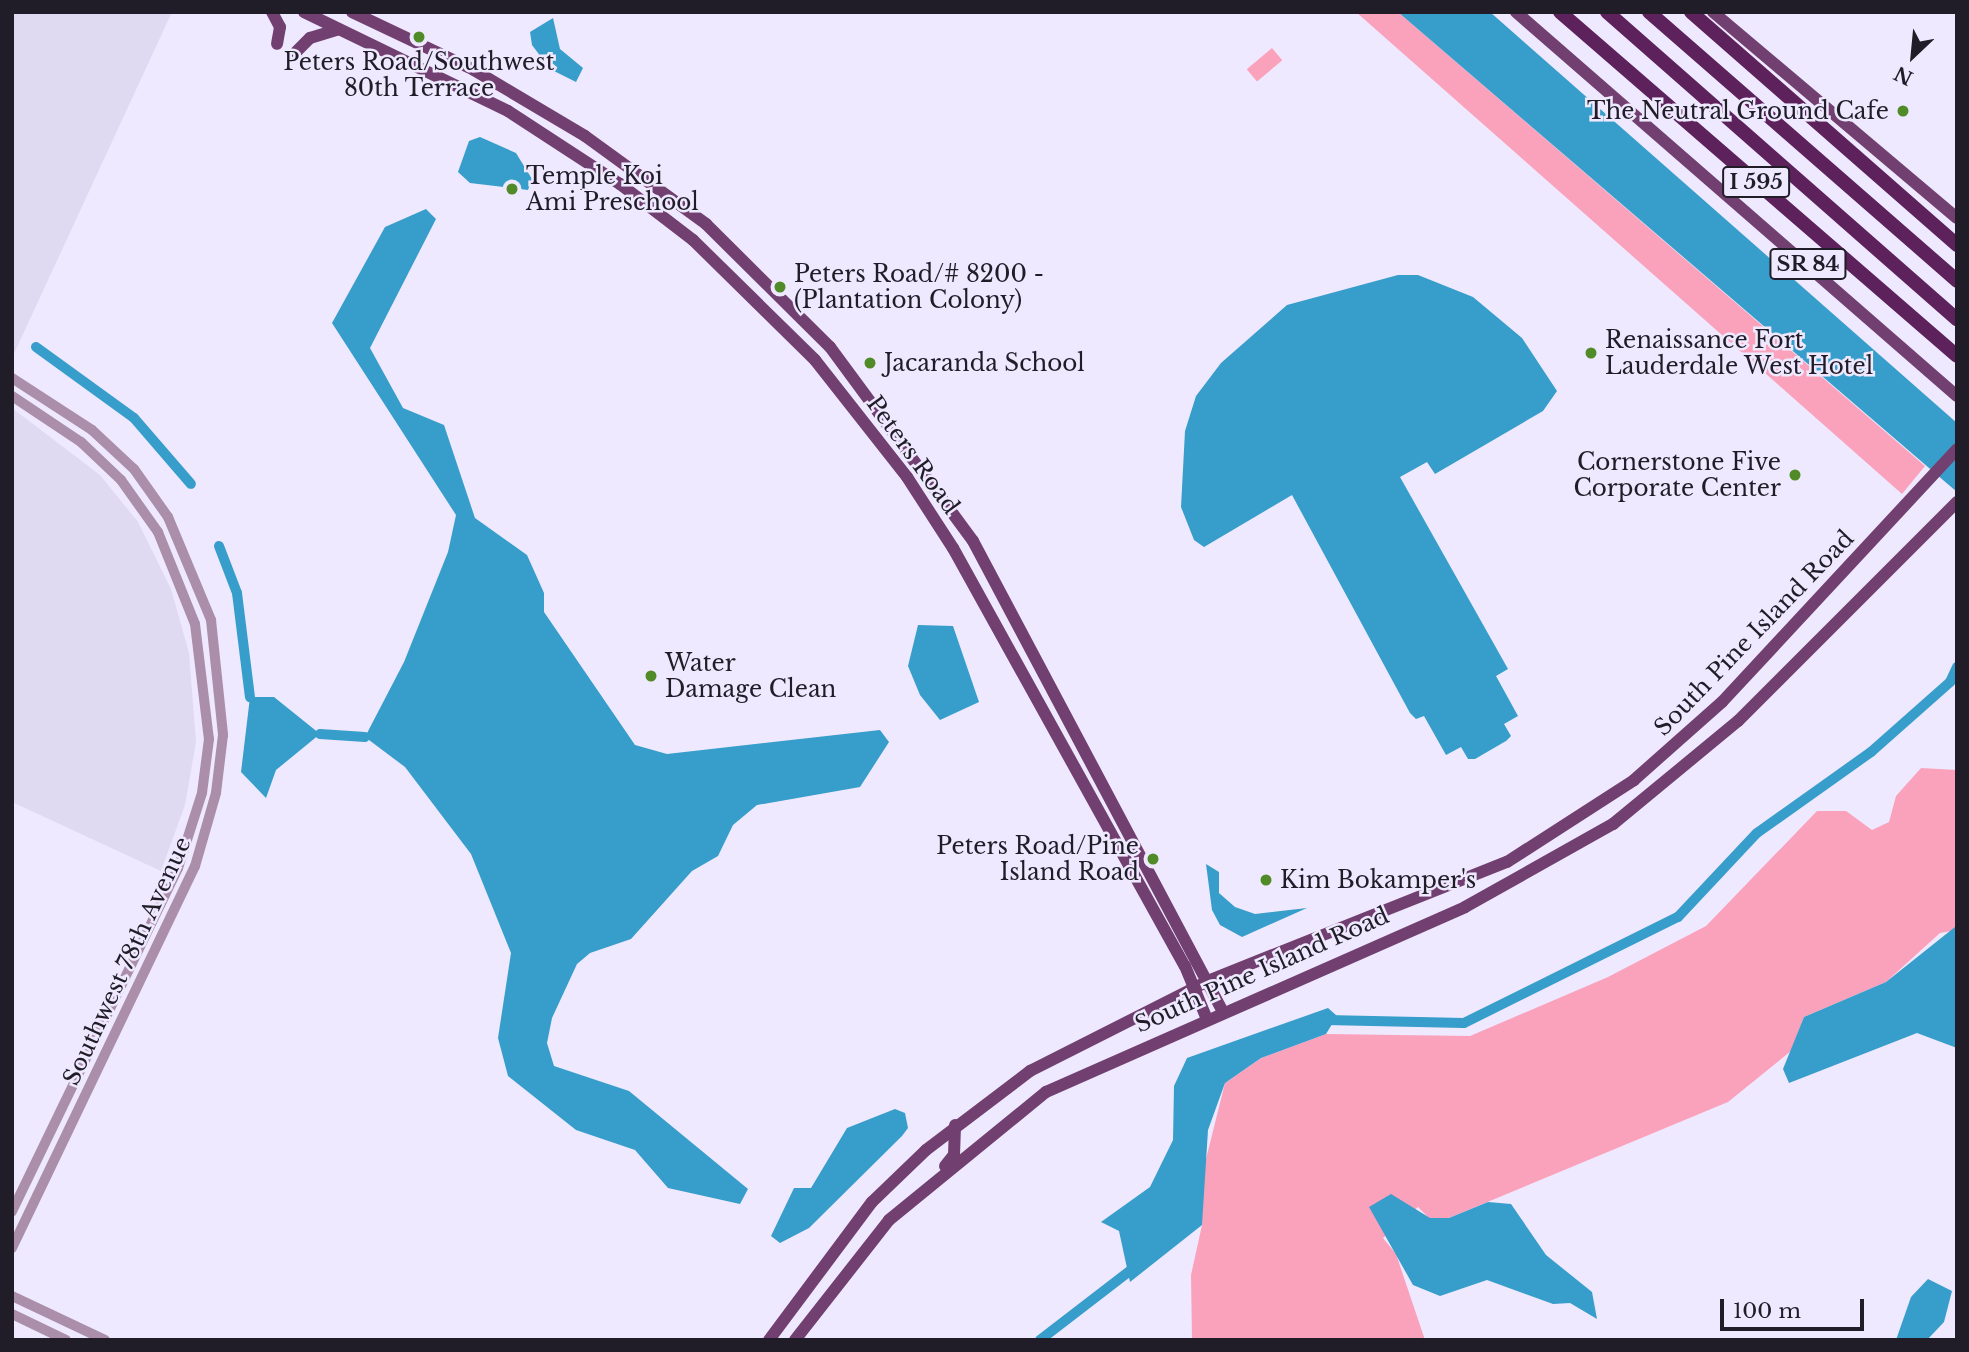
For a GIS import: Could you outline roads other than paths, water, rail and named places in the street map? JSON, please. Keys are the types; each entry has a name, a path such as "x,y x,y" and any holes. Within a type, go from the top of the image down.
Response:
{"highway":[{"name":"I 595","path":"1560,12 1955,355"},
{"path":"1607,12 1957,319"},
{"name":"I 595","path":"1649,12 1957,281"},
{"path":"1691,12 1957,244"}],"main road":[{"path":"272,12 280,27 277,44"},
{"name":"Peters Road","path":"304,12 508,111 620,184 693,240 815,360 907,477 953,548 1194,987 1206,1017"},
{"name":"Peters Road","path":"352,12 519,94 607,151 706,224 830,347 973,541 1210,980 1222,1010"},
{"name":"SR 84","path":"1516,12 1957,396"},
{"path":"1713,12 1957,218"},
{"path":"296,52 310,38 339,29"},
{"path":"1943,384 1957,383"},
{"name":"South Pine Island Road","path":"769,1340 872,1202 955,1125 1030,1071 1210,980 1485,872 1599,806 1673,750 1722,702 1957,449"},
{"name":"South Pine Island Road","path":"795,1340 858,1255 936,1177 1046,1092 1206,1017 1465,907 1613,824 1738,722 1954,504"},
{"path":"936,1177 954,1155 955,1125"}],"street":[{"name":"Southwest 78th Avenue","path":"12,378 92,429 134,469 168,517 211,620 223,696 216,793 178,901 12,1248"},
{"name":"Southwest 78th Avenue","path":"12,396 91,452 158,532 195,624 205,677 207,764 178,868 12,1212"},
{"path":"178,868 178,901"},
{"path":"168,887 170,918"},
{"path":"12,1296 105,1340"},
{"path":"12,1314 66,1340"}],"water":[{"path":"1398,12 1490,12 1957,423 1957,492"},
{"path":"553,18 560,49 583,68 576,82 550,69 532,45 530,32"},
{"path":"480,137 516,153 532,179 528,190 470,183 458,172 469,141"},
{"path":"426,209 436,219 370,348 403,408 444,425 475,518 527,555 544,593 544,612 635,745 667,754 880,730 889,742 860,787 757,805 733,825 718,856 692,871 631,939 590,953 577,964 552,1018 547,1043 554,1066 629,1091 748,1189 740,1204 668,1188 635,1150 576,1130 508,1076 498,1038 511,953 471,854 405,767 365,737 404,662 448,552 456,515 332,323 385,227"},
{"path":"1398,275 1418,275 1473,297 1522,338 1557,391 1543,411 1435,474 1427,462 1400,477 1508,669 1496,676 1518,716 1504,724 1511,736 1475,759 1468,759 1461,747 1446,755 1424,716 1416,719 1410,713 1292,495 1204,547 1194,540 1181,507 1185,431 1196,396 1221,363 1287,305"},
{"path":"918,625 953,626 979,702 940,720 920,695 908,666"},
{"path":"250,697 274,697 320,734 276,770 266,798 241,772"},
{"path":"1206,864 1219,872 1219,893 1235,907 1255,914 1307,908 1242,937 1220,925 1212,910"},
{"path":"1955,927 1957,1048 1917,1033 1789,1083 1783,1069 1804,1017 1886,982"},
{"path":"1328,1008 1337,1016 1326,1034 1261,1058 1225,1083 1208,1130 1202,1225 1130,1282 1119,1231 1101,1222 1150,1187 1173,1140 1174,1086 1187,1058"},
{"path":"895,1109 905,1113 908,1128 902,1136 809,1228 780,1243 771,1236 794,1188 811,1188 847,1128"},
{"path":"1391,1194 1430,1218 1449,1218 1488,1202 1511,1204 1546,1255 1592,1292 1597,1319 1570,1303 1553,1304 1487,1280 1440,1296 1413,1285 1369,1207"},
{"path":"1928,1279 1952,1291 1944,1322 1927,1340 1896,1340 1911,1297"}],"waterway":[{"path":"36,347 134,418 191,484"},
{"path":"219,546 237,593 250,697"},
{"path":"1326,1020 1464,1023 1678,917 1757,833 1871,752 1950,682 1957,667"},
{"path":"320,734 365,737"},
{"path":"1040,1340 1136,1266"}],"place":[{"name":"Peters Road/Southwest 80th Terrace","path":"419,37"},
{"name":"The Neutral Ground Cafe","path":"1903,111"},
{"name":"Temple Koi Ami Preschool","path":"512,189"},
{"name":"Peters Road/# 8200 - (Plantation Colony)","path":"780,287"},
{"name":"Renaissance Fort Lauderdale West Hotel","path":"1591,353"},
{"name":"Jacaranda School","path":"870,363"},
{"name":"Cornerstone Five Corporate Center","path":"1795,475"},
{"name":"Water Damage Clean","path":"651,676"},
{"name":"Peters Road/Pine Island Road","path":"1153,859"},
{"name":"Kim Bokamper's","path":"1266,880"}]}
